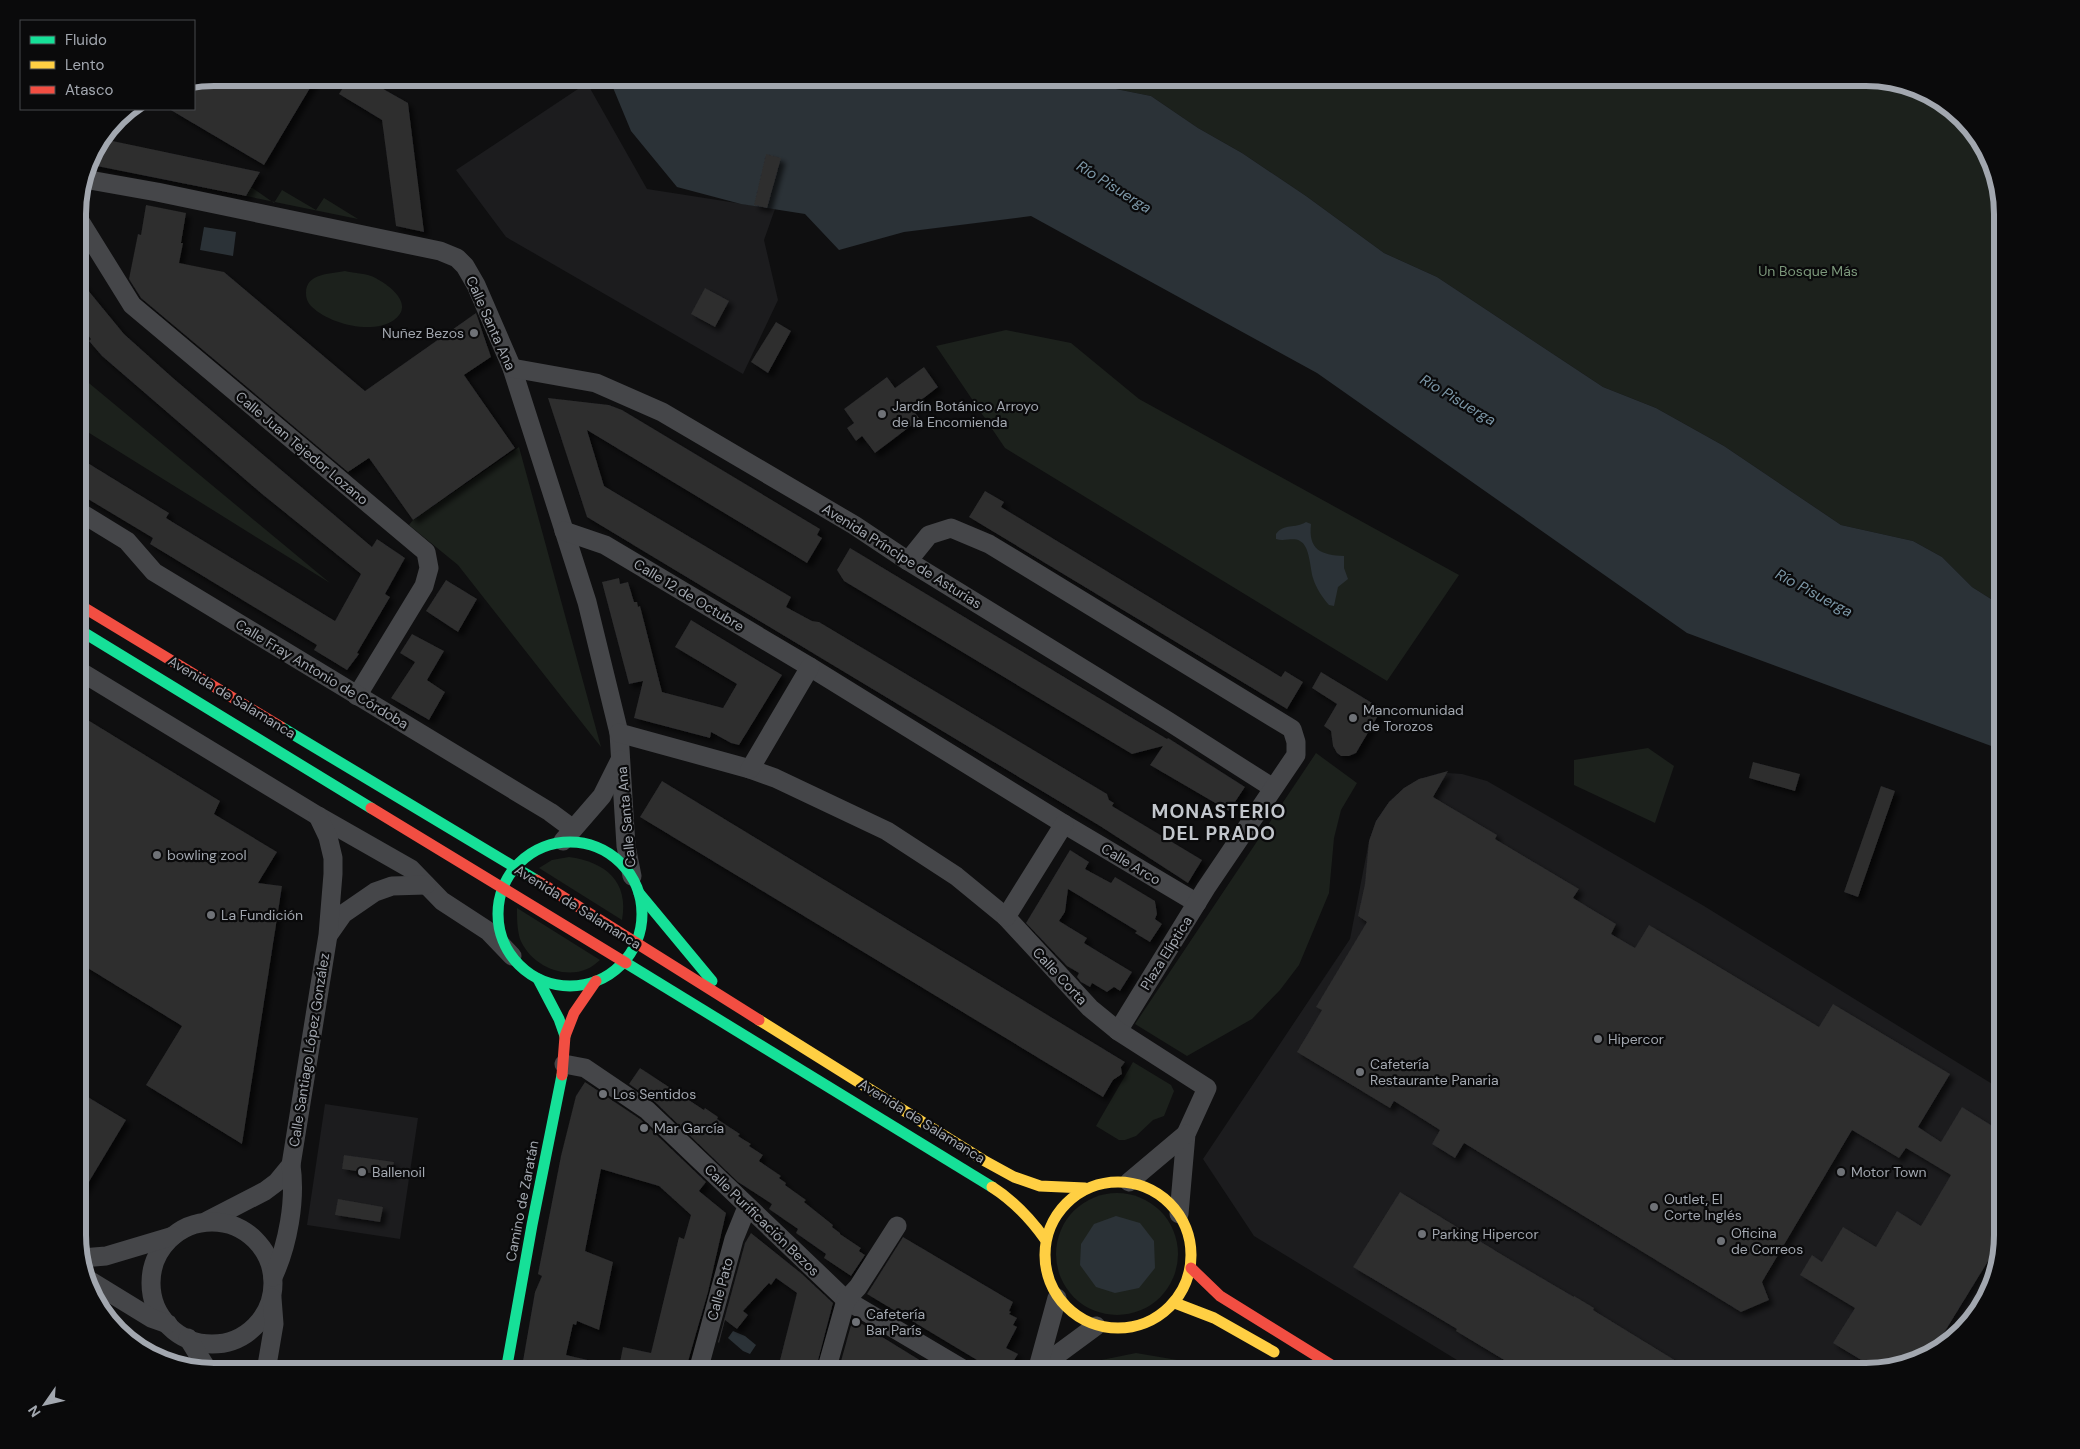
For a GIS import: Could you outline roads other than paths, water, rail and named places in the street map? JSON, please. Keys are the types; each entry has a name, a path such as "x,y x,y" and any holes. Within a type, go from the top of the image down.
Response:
{"main road":[{"name":"Avenida de Salamanca","path":"87,609 514,868 1014,1177 1040,1186 1085,1188"},
{"name":"Avenida de Salamanca","path":"87,634 1005,1195 1028,1214 1045,1239"},
{"path":"635,883 641,900 642,924 636,944 624,962 611,974 596,982 566,986 538,978 512,956 501,936 498,914 503,888 514,868 532,853 568,835 606,851 618,859 692,960 736,1006"},
{"path":"611,974 657,982"},
{"name":"Camino de Zaratán","path":"538,978 566,1036"},
{"name":"Camino de Zaratán","path":"508,1363 532,1225 564,1064 566,1036 574,1012 596,982"},
{"path":"1108,1181 1129,1182 1159,1194 1179,1214 1190,1237 1191,1268 1175,1303 1153,1321 1123,1329 1096,1326 1057,1298 1047,1279 1043,1257 1045,1239 1057,1212 1085,1188 1108,1181"},
{"path":"1191,1268 1220,1296 1327,1363"},
{"path":"1175,1303 1214,1318 1281,1356"}],"street":[{"name":"Calle Santa Ana","path":"91,180 157,192 431,249 457,258 466,266 512,368 587,602 619,733 626,846 635,883"},
{"name":"Calle Juan Tejedor Lozano","path":"87,233 132,306 426,552 429,568 424,586 357,696"},
{"name":"Avenida Príncipe de Asturias","path":"512,368 596,383 662,412 854,525 908,561 1273,788"},
{"name":"Calle Fray Antonio de Córdoba","path":"87,517 127,541 154,572 550,812 568,835"},
{"name":"Plaza Elíptica","path":"908,561 928,535 951,528 988,544 1292,729 1296,742 1296,755 1197,903 1118,1031"},
{"name":"Calle 12 de Octubre","path":"564,532 604,545 810,667 1064,824"},
{"path":"750,769 810,667"},
{"path":"87,675 318,816 411,869 442,901 488,931 512,956"},
{"name":"Calle Corta","path":"619,733 750,769 775,778 887,831 956,876 1006,918 1090,1008 1118,1031"},
{"name":"Calle Santa Ana","path":"568,835 602,796 621,759"},
{"name":"Calle Santiago López González","path":"273,1277 283,1256 294,1186 291,1165 328,935 333,858 328,837 318,816"},
{"path":"1006,918 1064,824"},
{"name":"Calle Arco","path":"1064,824 1197,903"},
{"name":"Calle Santiago López González","path":"328,935 342,914 375,892 392,886 426,885"},
{"path":"1118,1031 1207,1088 1186,1134 1179,1214"},
{"name":"Calle Purificación Bezos","path":"564,1064 585,1068 647,1110 846,1300 951,1363"},
{"path":"1129,1182 1186,1134"},
{"name":"Calle Santiago López González","path":"207,1221 265,1191 277,1182 291,1165"},
{"name":"Calle Pato","path":"700,1363 734,1239 747,1207"},
{"path":"89,1257 106,1256 173,1236 189,1226 207,1221 230,1224 251,1235 266,1254 273,1277 274,1324 268,1363"},
{"path":"828,1363 846,1300 858,1287 897,1226"},
{"path":"168,1324 156,1303 151,1279 154,1263 162,1248 173,1236"},
{"path":"96,1284 151,1318 168,1324 188,1338 205,1343 222,1343 239,1338 254,1328 265,1314 272,1298"},
{"path":"1040,1363 1057,1298"},
{"path":"1047,1363 1096,1326"},
{"path":"188,1338 202,1362"}],"water":[{"name":"Río Pisuerga","path":"612,86 1101,86 1151,96 1306,196 1384,253 1437,277 1603,387 1656,408 1724,446 1841,525 1913,541 1942,557 1972,587 1994,601 1994,747 1687,633 1317,373 1031,216 904,232 839,250 805,214 741,204 677,187 631,131"},
{"path":"204,227 236,232 233,256 200,250"},
{"path":"1306,522 1311,524 1312,540 1318,549 1329,554 1344,556 1344,568 1348,579 1338,587 1334,606 1329,605 1316,585 1306,547 1297,540 1276,539 1276,534 1283,528"},
{"path":"1116,1216 1140,1223 1154,1241 1155,1268 1139,1288 1115,1293 1096,1287 1080,1265 1081,1244 1094,1224"},
{"path":"733,1331 745,1336 756,1345 750,1354 743,1351 728,1338"}],"place":[{"name":"Nuñez Bezos","path":"474,333"},
{"name":"Jardín Botánico Arroyo de la Encomienda","path":"882,414"},
{"name":"Mancomunidad de Torozos","path":"1353,718"},
{"name":"bowling zool","path":"157,855"},
{"name":"La Fundición","path":"211,915"},
{"name":"Hipercor","path":"1598,1039"},
{"name":"Cafetería Restaurante Panaria","path":"1360,1072"},
{"name":"Los Sentidos","path":"603,1094"},
{"name":"Mar García","path":"644,1128"},
{"name":"Ballenoil","path":"362,1172"},
{"name":"Motor Town","path":"1841,1172"},
{"name":"Outlet, El Corte Inglés","path":"1654,1207"},
{"name":"Parking Hipercor","path":"1422,1234"},
{"name":"Oficina de Correos","path":"1721,1241"},
{"name":"Cafetería Bar París","path":"856,1322"}],"district":[{"name":"MONASTERIO DEL PRADO","path":"1219,822"}],"park label":[{"name":"Un Bosque Más","path":"1808,271"}]}
